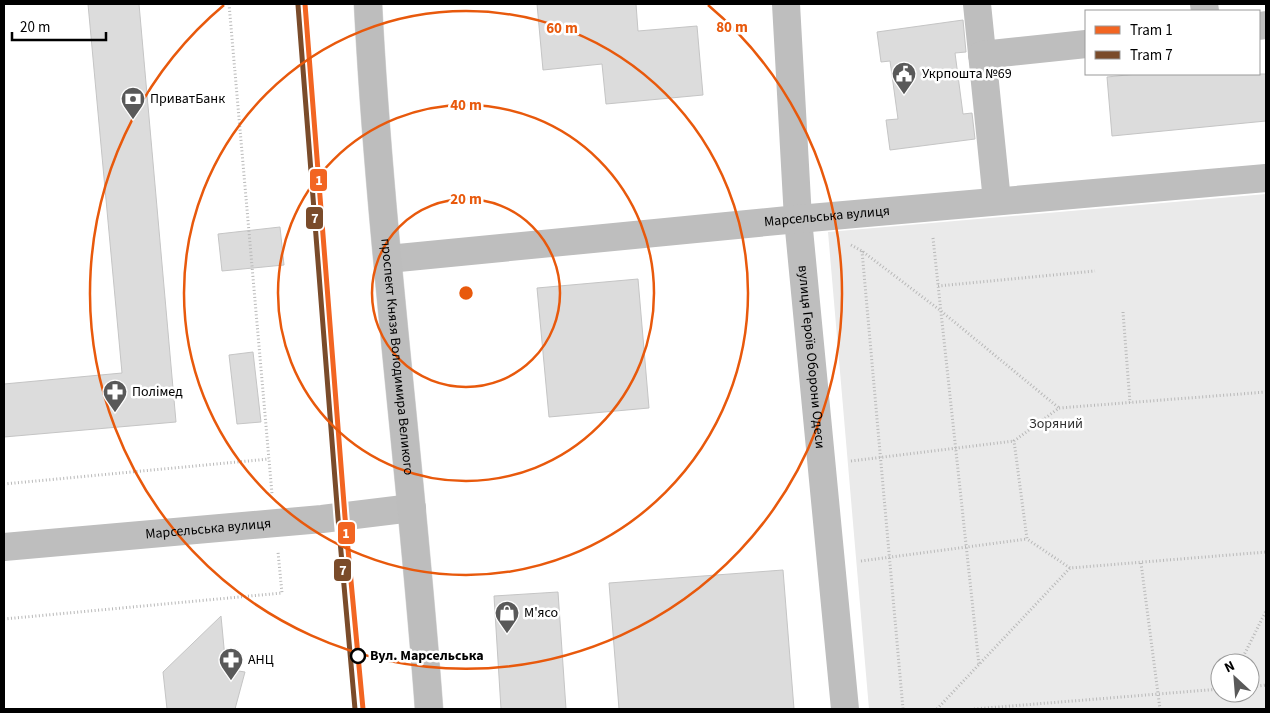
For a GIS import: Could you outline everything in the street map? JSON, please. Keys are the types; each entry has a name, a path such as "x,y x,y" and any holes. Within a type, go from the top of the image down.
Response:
{"main road":[{"name":"проспект Князя Володимира Великого","path":"368,4 388,259 429,709"}],"street":[{"name":"вулиця Героїв Оборони Одеси","path":"786,4 798,219 845,709"},
{"path":"977,4 997,201"},
{"path":"982,54 1085,44"},
{"name":"Марсельська вулиця","path":"388,259 798,219 1266,178"},
{"name":"Марсельська вулиця","path":"4,547 275,524 412,508"}],"path":[{"path":"4,620 282,593 229,4"},
{"path":"929,207 979,664"},
{"path":"846,243 862,251 941,311 1059,408"},
{"path":"862,251 903,709"},
{"path":"938,286 1095,271"},
{"path":"1123,312 1130,403"},
{"path":"822,465 1014,440 1059,408 1266,392"},
{"path":"1014,440 1026,539"},
{"path":"4,484 269,459"},
{"path":"831,564 890,558 1026,539 1070,568 1266,552"},
{"path":"1142,562 1160,709"},
{"path":"937,709 1070,568"},
{"path":"1245,653 1266,611"},
{"path":"974,709 1210,690"}],"green space":[{"name":"Зоряний","path":"1266,194 1266,709 869,709 828,232"}],"building":[{"path":"88,4 139,4 176,422 4,437 4,384 122,373"},
{"path":"537,4 636,4 638,31 697,26 703,95 606,104 602,64 543,70"},
{"path":"963,20 966,52 955,53 963,114 972,113 975,139 890,150 886,120 898,119 890,61 881,62 877,32"},
{"path":"1266,74 1266,121 1112,136 1107,77 1127,75"},
{"path":"280,227 284,265 222,271 218,234"},
{"path":"638,279 649,408 549,417 537,288"},
{"path":"253,352 261,422 237,424 229,355"},
{"path":"783,570 794,709 619,709 609,583"},
{"path":"558,592 566,709 501,709 494,596"},
{"path":"221,616 226,669 245,672 235,709 167,709 163,672"}],"tram line":[{"name":"1","path":"305,4 345,517 363,709"},
{"name":"7","path":"298,5 338,518 355,709"}],"place":[{"name":"Укрпошта №69","path":"904,95"},
{"name":"ПриватБанк","path":"133,120"},
{"name":"Полімед","path":"115,413"},
{"name":"М'ясо","path":"507,634"},
{"name":"Вул. Марсельська","path":"358,656"},
{"name":"АНЦ","path":"231,681"}]}
